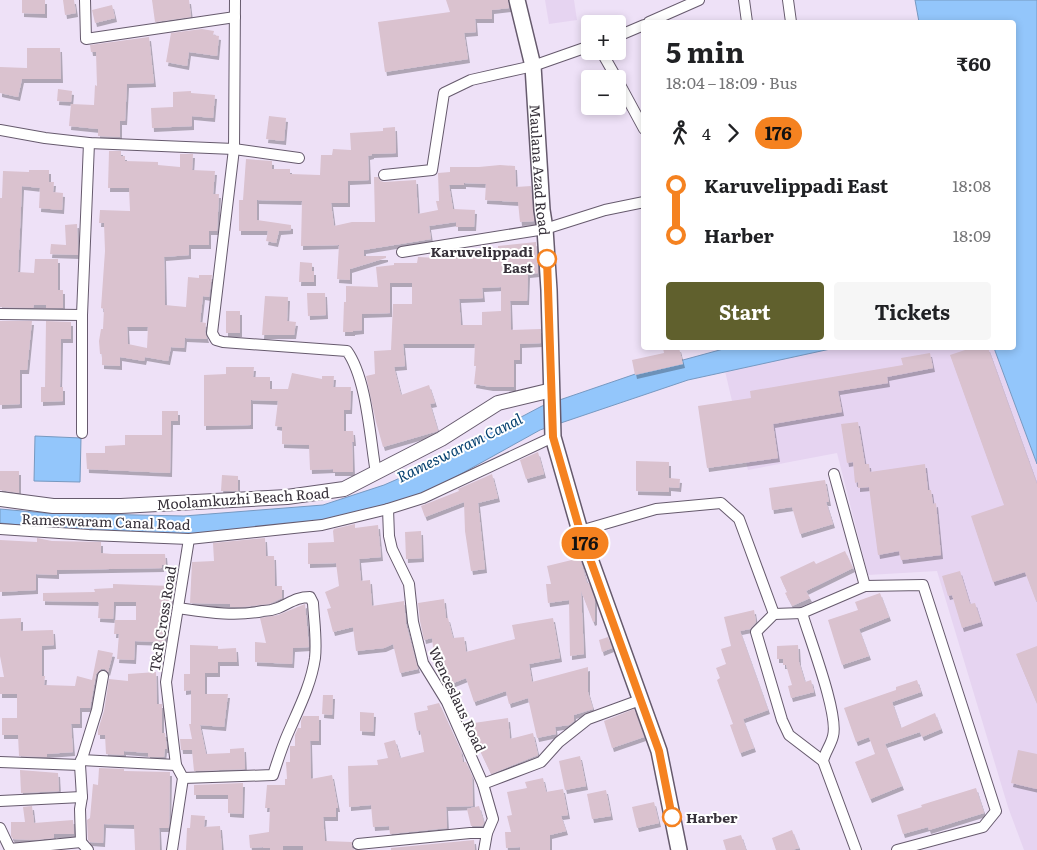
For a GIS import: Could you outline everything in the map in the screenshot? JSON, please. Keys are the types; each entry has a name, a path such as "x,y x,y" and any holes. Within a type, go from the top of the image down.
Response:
{"main road":[{"name":"Maulana Azad Road","path":"517,0 533,66 549,290 553,435 580,531 659,751 679,850"}],"street":[{"path":"85,0 86,38 235,17"},
{"path":"235,0 234,149 212,333 216,340 223,342 347,351 354,361 364,398 376,473"},
{"path":"654,20 699,0"},
{"path":"744,0 747,20"},
{"path":"788,0 791,20"},
{"path":"626,33 641,26"},
{"path":"384,175 432,170 444,93 471,80 533,66 581,49"},
{"path":"626,97 641,124"},
{"path":"0,130 89,143 234,149 299,158"},
{"path":"82,433 82,315 89,143"},
{"path":"402,252 545,229 605,210 641,203"},
{"path":"0,314 82,315"},
{"name":"Moolamkuzhi Beach Road","path":"0,499 53,506 190,503 287,497 344,490 442,439 498,404 551,396"},
{"name":"Rameswaram Canal Road","path":"0,529 80,535 189,539 322,524 388,509 423,498 553,435"},
{"path":"834,474 864,586"},
{"path":"580,531 656,509 721,503 740,519 774,614"},
{"name":"Wenceslaus Road","path":"388,509 390,543 408,584 413,622 423,663 447,702 483,784 493,819 487,833 484,850"},
{"name":"T&R Cross Road","path":"183,778 176,765 166,682 189,539"},
{"path":"856,850 823,761 789,735 782,720 756,632 774,614 802,612 864,586 923,584 996,811 983,827 927,847 897,850"},
{"path":"172,850 183,778 273,775 285,739 300,709 315,658 316,643 313,603 310,598 303,597 278,608 261,612 223,615 178,608"},
{"path":"802,612 831,704 834,735 825,752 823,761"},
{"path":"88,850 81,842 80,809 82,797 80,762 97,710 103,676"},
{"path":"483,784 541,762 559,742 588,719 640,700"},
{"path":"0,762 176,765"},
{"path":"0,801 82,797"},
{"path":"0,828 10,849 81,842"},
{"path":"358,844 487,833"}],"shaded area":[{"path":"545,0 574,0 577,20 549,24"},
{"path":"825,350 995,350 1037,464 1037,850 1024,850 1008,807 937,571 868,575 837,453 748,470 725,371"}],"water":[{"path":"915,0 1037,0 1037,464 995,350 1016,350 1016,20 919,20"},
{"path":"720,350 826,350 688,380 540,430 423,495 326,520 186,535 70,530 0,523 0,509 45,513 184,516 323,505 384,485 432,464 542,406 650,369"},
{"path":"35,436 81,438 80,482 34,481"}],"building":[{"path":"22,0 45,0 45,14 22,13"},
{"path":"63,0 74,0 76,13 65,15"},
{"path":"152,0 189,0 191,17 155,22"},
{"path":"446,0 508,0 509,8 492,10 492,19 475,19 476,32 464,33 468,59 385,72 378,22 450,12"},
{"path":"112,5 115,18 95,23 92,10"},
{"path":"202,29 214,31 213,35 219,36 217,56 189,52 187,66 166,62 171,33"},
{"path":"149,37 154,83 127,84 125,121 120,121 120,137 98,136 98,129 69,126 71,104 94,105 95,85 97,86 96,52 91,52 90,45"},
{"path":"27,48 60,48 61,79 22,79 18,97 0,93 0,67 27,68"},
{"path":"58,89 72,91 71,102 57,101"},
{"path":"191,91 191,93 215,95 213,118 192,116 192,126 152,128 151,108 173,107 173,92"},
{"path":"269,116 286,118 284,141 266,139"},
{"path":"395,127 396,153 372,154 368,156 369,180 348,181 348,203 331,203 334,226 352,222 375,222 374,177 378,177 384,182 416,180 418,214 438,210 436,201 439,201 438,173 450,172 450,167 500,165 515,166 516,187 531,186 534,221 520,222 518,202 485,200 486,184 464,183 464,185 449,185 453,209 475,210 474,227 456,227 456,222 429,226 431,239 364,250 364,256 386,256 386,258 350,269 350,280 337,279 339,245 301,246 302,201 257,200 257,220 291,225 291,230 279,231 276,243 266,241 268,231 239,231 239,200 243,200 246,159 272,161 272,169 290,169 290,174 320,175 321,155 332,155 333,149 351,150 350,133 383,131 383,128"},
{"path":"109,151 121,151 121,156 125,156 125,161 158,162 158,165 180,167 180,154 193,154 192,170 215,171 213,194 219,194 217,231 209,231 209,245 189,245 189,255 164,257 165,305 186,307 188,277 199,278 199,275 212,275 209,297 203,296 200,322 206,323 205,332 207,339 185,338 184,348 171,347 168,361 145,357 144,361 120,357 120,366 102,365 99,341 101,329 103,329 104,309 101,308 105,251 104,223 99,223 100,210 130,211 129,188 108,188","holes":["127,327 148,327 147,348 128,344"]},
{"path":"29,170 49,170 49,182 54,182 53,192 63,193 62,210 39,208 40,188 22,186 18,272 34,273 35,259 58,259 58,290 63,290 63,308 46,308 46,305 34,305 33,308 0,307 0,198 2,198 3,171 29,172"},
{"path":"77,224 78,255 50,254 51,244 66,245 65,225"},
{"path":"536,242 538,273 528,274 527,301 510,301 511,330 541,329 541,343 520,344 520,360 514,360 514,387 491,387 474,384 476,366 474,366 475,344 403,344 405,366 394,367 401,395 429,385 435,403 430,404 438,431 383,447 366,376 375,374 374,351 391,350 393,304 412,304 412,283 390,283 390,313 362,314 362,330 353,332 343,332 346,286 378,287 376,267 394,265 394,263 417,263 418,257 439,258 466,255 466,253 498,248 498,246","holes":["501,287 501,311 482,312 482,325 461,325 459,299 483,298 482,288"]},
{"path":"300,262 312,263 314,282 299,282"},
{"path":"307,293 325,293 326,315 308,316"},
{"path":"265,296 288,297 287,321 296,322 294,335 262,335"},
{"path":"226,311 240,311 240,333 226,333"},
{"path":"0,321 32,321 27,370 20,370 20,404 0,405"},
{"path":"46,321 71,322 71,339 61,339 60,387 63,387 63,401 41,402 41,387 45,387"},
{"path":"663,350 680,350 683,364 635,375 632,360 664,353"},
{"path":"965,350 989,350 1037,484 1037,601 1025,572 993,582 971,516 1004,505 950,355"},
{"path":"930,353 933,368 887,377 888,383 838,391 842,412 773,424 778,458 707,468 698,406 751,398 750,391 903,365 901,358"},
{"path":"226,367 254,367 253,377 270,377 270,389 288,389 292,373 322,379 322,376 334,376 333,387 351,387 350,410 344,410 344,431 353,431 353,472 333,472 333,469 310,470 309,445 282,444 282,427 275,426 278,401 251,400 251,425 204,426 204,375 226,374"},
{"path":"162,411 178,411 178,421 171,421 170,473 87,469 86,453 105,453 105,446 125,445 125,435 162,435"},
{"path":"858,422 865,464 869,464 870,472 925,464 928,490 931,490 933,504 936,503 941,555 901,560 899,551 878,555 869,487 858,488 858,482 855,483 853,462 847,463 841,424"},
{"path":"538,452 544,474 526,479 520,460"},
{"path":"636,461 669,462 669,478 680,479 679,488 669,487 669,492 636,491"},
{"path":"0,471 19,471 19,493 0,490"},
{"path":"492,474 498,498 478,503 485,569 471,571 465,531 464,502 425,517 421,506 459,491 458,489"},
{"path":"222,475 238,476 238,491 221,491"},
{"path":"825,480 829,502 826,502 833,524 800,534 792,507 772,510 769,488"},
{"path":"355,524 355,528 378,525 381,557 359,559 361,581 370,580 372,606 404,601 406,624 418,669 400,673 393,644 384,648 356,651 353,627 333,632 327,609 331,608 325,592 339,586 336,563 308,564 308,543 334,542 334,529"},
{"path":"421,531 422,558 406,559 405,532"},
{"path":"37,538 52,541 101,542 101,553 165,554 166,565 162,565 162,568 57,570 57,575 36,574 36,590 0,592 0,540 37,542"},
{"path":"265,538 266,556 274,556 275,586 282,586 282,598 269,604 241,607 230,607 230,604 190,603 192,562 214,561 213,543"},
{"path":"845,551 853,568 806,591 810,598 792,606 780,577 814,561 816,564"},
{"path":"580,558 587,583 589,583 595,599 595,621 593,622 581,591 584,654 570,656 569,600 548,603 546,584 551,584 547,566"},
{"path":"960,571 970,604 975,603 981,622 962,628 952,595 948,596 942,576"},
{"path":"113,584 172,586 171,606 165,606 165,642 135,641 134,660 117,659 119,634 114,634 115,620 136,620 136,602 114,602 113,619 98,618 98,602 43,601 43,593 95,592 94,589 113,588"},
{"path":"880,593 889,617 859,629 869,656 842,665 828,620 858,610 855,602"},
{"path":"444,599 446,618 448,618 453,638 464,637 466,652 515,639 512,625 553,618 560,658 529,664 532,682 588,667 588,692 593,709 574,715 574,721 569,725 555,727 556,734 537,738 528,698 509,704 506,691 474,702 466,678 446,686 442,677 438,655 434,656 432,638 424,640 418,603"},
{"path":"305,604 309,647 293,648 292,664 255,662 255,642 266,643 260,618 278,615"},
{"path":"754,610 756,622 750,629 740,631 768,710 743,719 754,748 740,753 730,725 733,724 717,680 720,678 716,668 726,664 721,649 731,646 724,617"},
{"path":"21,618 21,631 53,630 54,645 42,646 42,676 45,676 44,685 75,686 77,676 92,680 98,650 113,653 108,672 105,669 101,669 96,674 90,708 80,708 80,724 71,724 73,752 47,754 47,757 19,756 18,735 2,735 2,718 17,718 17,694 0,694 0,677 4,677 0,656 0,619"},
{"path":"608,637 612,648 602,652 599,640"},
{"path":"190,645 218,646 218,649 236,648 237,662 218,662 218,673 205,673 205,694 228,694 224,727 200,725 206,754 230,753 230,749 244,748 245,769 194,771 192,750 181,750 180,739 192,739 189,724 191,724 191,690 184,691 184,674 190,674"},
{"path":"798,645 799,662 805,682 811,680 814,692 791,698 788,686 792,685 786,665 783,665 783,659 777,659 777,646"},
{"path":"1037,646 1037,704 1016,654"},
{"path":"156,672 157,704 162,704 162,733 165,733 167,749 165,749 164,757 148,757 148,753 124,751 124,755 106,754 105,735 98,735 98,730 104,711 109,679 128,681 128,674"},
{"path":"917,680 921,692 892,702 901,728 935,713 941,729 922,737 920,732 885,744 902,786 870,799 855,762 875,754 869,737 856,742 844,708 896,690 896,687"},
{"path":"323,695 333,695 332,715 322,714"},
{"path":"439,703 461,751 463,762 466,762 472,776 473,806 446,807 447,828 390,834 389,826 373,827 371,805 349,807 348,766 378,765 377,760 388,758 384,743 395,740 400,758 424,752 420,730 417,731 414,713 428,710 427,706"},
{"path":"634,709 644,737 612,748 604,721"},
{"path":"360,712 374,713 373,732 360,731"},
{"path":"303,716 319,716 319,741 310,741 311,779 332,775 338,808 336,808 336,817 323,817 325,841 352,842 352,848 355,850 303,850 303,846 283,846 283,850 270,850 270,848 263,847 250,848 249,835 269,832 270,808 265,808 267,785 285,785 285,779 287,779 286,762 290,762 290,746 295,746 295,735 298,728 301,728"},
{"path":"508,718 510,739 533,733 538,755 491,774 474,738 476,737 474,723"},
{"path":"1018,750 1037,754 1037,789 1011,783"},
{"path":"580,756 586,786 565,790 559,761"},
{"path":"99,768 124,769 124,771 170,772 169,827 159,828 160,850 135,850 134,825 104,824 103,843 90,842 88,840 87,820 90,818 93,784 98,785"},
{"path":"20,770 58,773 59,791 21,793"},
{"path":"543,778 546,792 563,789 568,815 561,816 566,831 550,835 550,850 520,850 520,847 506,848 505,832 511,832 507,816 512,815 507,792 527,788 525,782"},
{"path":"243,783 242,814 228,813 228,795 194,795 194,785"},
{"path":"976,788 984,813 929,830 928,827 903,834 897,815 922,807 921,805"},
{"path":"606,790 611,816 592,819 587,794"},
{"path":"654,802 659,823 637,828 632,807"},
{"path":"32,806 34,823 73,820 74,834 54,834 54,838 34,840 13,839 11,836 11,822 25,822 23,807"},
{"path":"479,806 484,823 482,826 471,826 467,809"},
{"path":"191,815 205,816 204,827 220,826 222,850 186,850 187,828 190,828"},
{"path":"792,830 799,848 776,850 772,838"},
{"path":"741,835 746,850 726,850 723,840"},
{"path":"474,840 475,850 391,850 391,848"}],"bus line":[{"name":"176","path":"547,259 553,437 580,531 659,751 672,817"}],"place":[{"name":"Karuvelippadi East","path":"547,259"},
{"name":"Harber","path":"672,817"}],"water label":[{"name":"Rameswaram Canal","path":"459,447"}]}
